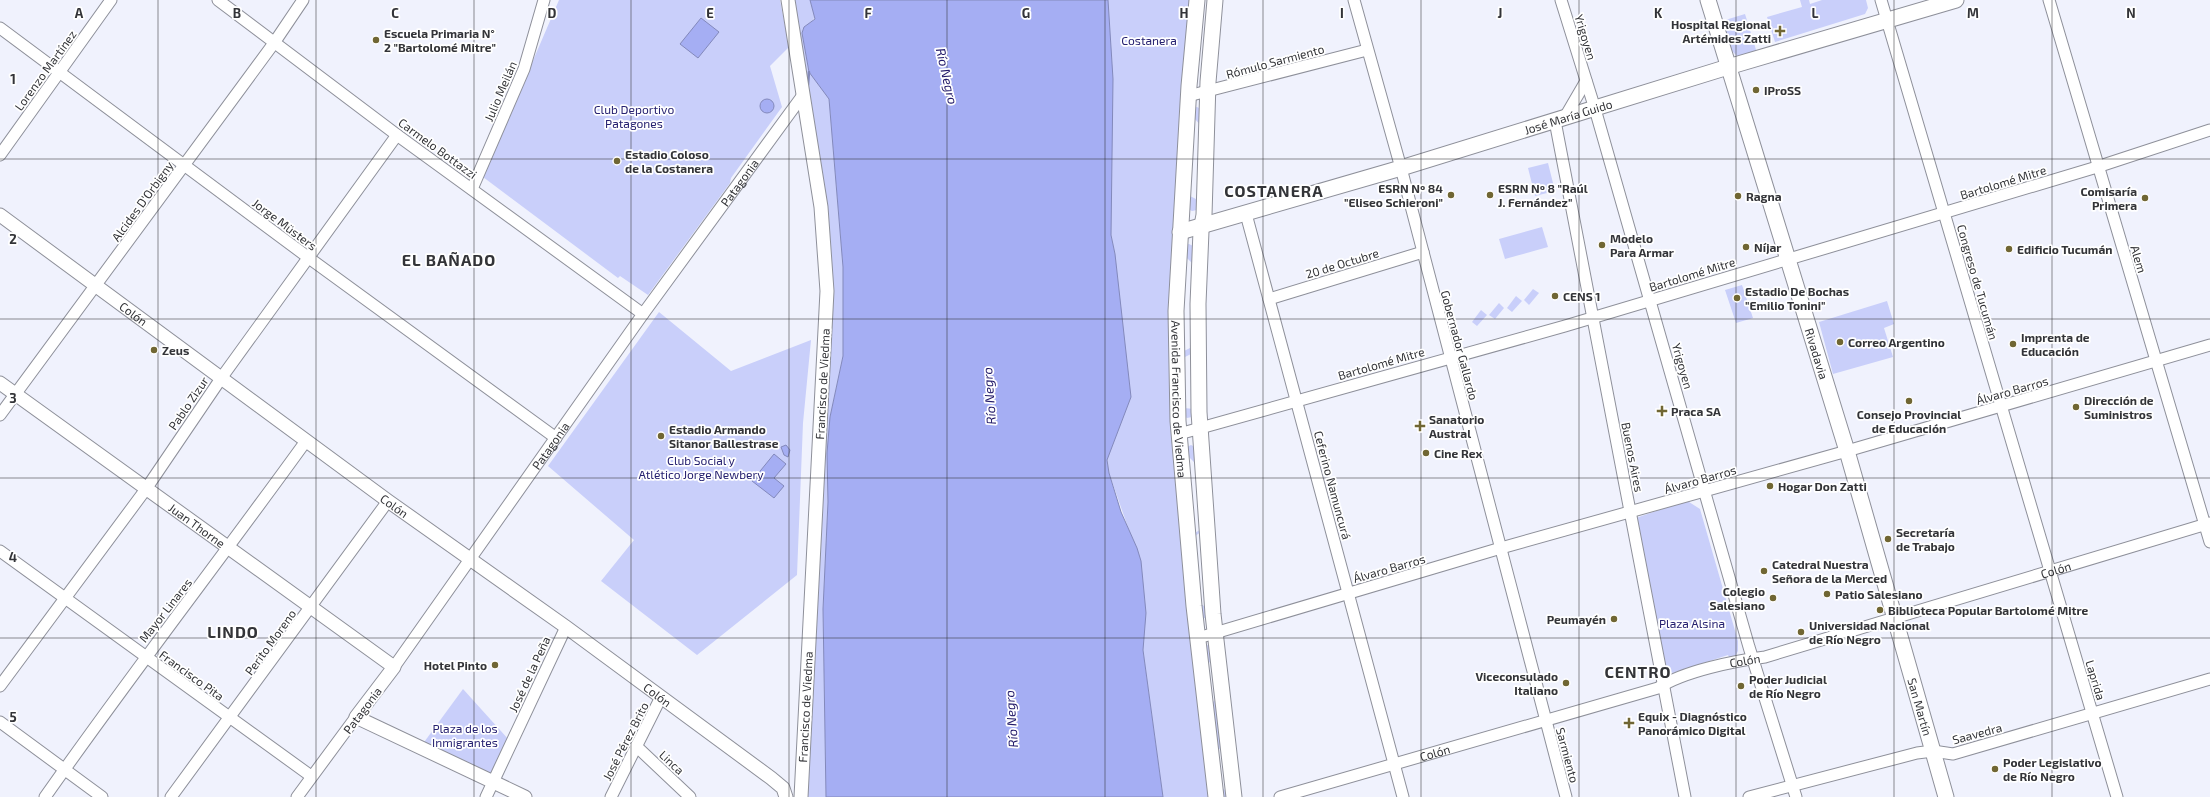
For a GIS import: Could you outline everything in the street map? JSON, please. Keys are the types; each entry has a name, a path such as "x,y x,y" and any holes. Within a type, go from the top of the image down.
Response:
{"main road":[{"name":"Avenida Francisco de Viedma","path":"1196,0 1188,96 1176,311 1179,434 1198,638 1216,797"},
{"name":"Avenida Francisco de Viedma","path":"1215,0 1208,92 1204,215 1202,226 1198,304 1200,427 1207,537 1227,745 1234,797"},
{"name":"Rivadavia","path":"1708,0 1846,451 1894,617"},
{"name":"José María Guido","path":"1180,232 1401,168 1728,67 1956,0"},
{"name":"San Martín","path":"1894,617 1946,797"}],"street":[{"name":"Lorenzo Martínez","path":"0,155 111,0"},
{"name":"Carmelo Bottazzi","path":"218,0 397,135 643,314"},
{"name":"Alcides D'Orbigny","path":"0,415 274,43 303,0"},
{"name":"Julio Meilán","path":"472,189 524,69 544,0"},
{"name":"Francisco de Viedma","path":"788,0 821,207 827,290 802,770 790,797"},
{"name":"Gobernador Gallardo","path":"1354,0 1401,168 1545,720"},
{"name":"Yrigoyen","path":"1561,0 1706,490 1733,590 1755,658 1794,792"},
{"name":"Congreso de Tucumán","path":"1881,0 2050,571"},
{"name":"Alem","path":"2049,0 2097,167 2207,524 2210,542"},
{"name":"Jorge Müsters","path":"0,28 308,258 556,438"},
{"name":"Rómulo Sarmiento","path":"1188,96 1367,50"},
{"path":"1560,119 1586,81"},
{"name":"Patagonia","path":"297,797 311,776 394,667 643,314 803,95"},
{"name":"Buenos Aires","path":"1560,119 1593,318 1659,671 1664,685 1685,797"},
{"name":"Bartolomé Mitre","path":"1179,434 1593,318 2097,167 2210,130"},
{"name":"Pablo Zizur","path":"0,686 146,489 222,377 397,135"},
{"name":"Ceferino Namuncurá","path":"1246,214 1395,764"},
{"name":"Colón","path":"0,215 222,377 388,501 566,627 771,778 783,788 790,797"},
{"name":"20 de Octubre","path":"1269,299 1422,252"},
{"name":"Álvaro Barros","path":"1198,638 1501,548 1846,451 2210,345"},
{"name":"Juan Thorne","path":"0,383 394,667"},
{"name":"Mayor Linares","path":"45,797 145,657 229,548 306,440"},
{"name":"Perito Moreno","path":"171,797 388,501"},
{"name":"Colón","path":"1280,797 1658,688 1677,678 1741,660 1765,657 2207,524"},
{"name":"Francisco Pita","path":"0,551 311,776"},
{"name":"Laprida","path":"2050,571 2117,797"},
{"name":"José de la Peña","path":"486,797 566,627"},
{"name":"Saavedra","path":"1749,797 1794,792 1917,753 1933,751 1953,754 2210,679"},
{"name":"José Pérez Brito","path":"611,797 661,697"},
{"path":"356,717 525,797"},
{"name":"Sarmiento","path":"1545,720 1566,797"},
{"path":"0,722 102,797"},
{"name":"Linca","path":"636,746 690,797"},
{"path":"1395,764 1403,797"}],"green space":[{"name":"Club Deportivo Patagones","path":"559,0 780,0 789,47 770,66 782,107 731,178 730,183 648,295 620,276 618,278 483,177"},
{"path":"794,0 810,0 814,13 814,19 804,27 802,33 809,72 829,98 843,267 843,356 830,417 827,453 828,502 823,609 826,797 805,797 833,295 827,206"},
{"name":"Costanera","path":"1088,0 1192,0 1172,311 1210,797 1163,797 1143,650 1145,607 1131,536 1109,473 1107,459 1115,254 1111,235"},
{"path":"1800,0 1809,0 1810,4 1822,0 1866,0 1868,8 1865,14 1775,42 1767,17 1802,7"},
{"path":"1745,14 1757,53 1737,56 1731,50 1722,21"},
{"path":"1197,107 1201,109 1203,128 1194,118 1190,196 1200,201 1197,210 1192,211 1188,209 1193,108"},
{"path":"1548,163 1555,191 1535,196 1528,168"},
{"path":"1542,227 1548,247 1505,259 1499,239"},
{"path":"1189,244 1193,246 1193,353 1183,358 1184,408 1194,409 1192,417 1187,418 1183,415 1180,353 1190,348 1192,263 1182,253 1185,245"},
{"name":"Estadio De Bochas \"Emilio Tonini\"","path":"1742,285 1753,318 1736,323 1725,290"},
{"path":"1533,289 1539,293 1529,305 1524,300"},
{"path":"1516,296 1522,301 1512,312 1507,308"},
{"path":"1887,301 1894,324 1884,328 1893,357 1833,374 1819,322"},
{"path":"1499,303 1504,308 1495,319 1489,315"},
{"path":"1481,310 1487,315 1477,326 1472,322"},
{"name":"Club Social y Atlético Jorge Newbery","path":"659,312 731,371 811,340 803,423 797,575 697,655 601,581 634,540 548,466"},
{"path":"1191,445 1195,447 1202,531 1194,537 1200,603 1210,611 1208,618 1201,618 1192,535 1201,529 1196,464 1186,454 1187,447"},
{"name":"Plaza Alsina","path":"1682,502 1689,502 1700,509 1738,641 1738,651 1735,657 1730,659 1728,655 1673,673 1664,670 1636,518"},
{"path":"1208,645 1212,647 1224,745 1217,751 1222,788 1231,795 1231,797 1220,797 1209,706 1217,698 1214,666 1203,657 1204,647"},
{"name":"Plaza de los Inmigrantes","path":"463,689 509,740 491,775 422,745"}],"water":[{"name":"Río Negro","path":"810,0 1108,0 1113,79 1111,235 1115,254 1131,397 1107,460 1109,473 1121,512 1137,548 1141,561 1146,613 1143,650 1163,797 826,797 823,609 828,502 827,453 830,417 843,356 843,267 829,99 809,72 802,33 804,27 815,19"},
{"path":"701,18 719,32 698,58 680,44"},
{"path":"767,99 772,101 774,106 772,111 767,113 762,111 760,106 762,101"},
{"path":"786,445 790,450 788,457 784,455 781,447"},
{"path":"774,454 786,464 774,478 784,486 774,498 752,481"}],"waterway":[{"path":"808,85 809,72"}],"place":[{"name":"Hospital Regional Artémides Zatti","path":"1780,31"},
{"name":"Escuela Primaria N° 2 \"Bartolomé Mitre\"","path":"376,40"},
{"name":"IProSS","path":"1756,90"},
{"name":"Estadio Coloso de la Costanera","path":"617,161"},
{"name":"ESRN Nº 84 \"Eliseo Schieroni\"","path":"1451,195"},
{"name":"ESRN Nº 8 \"Raúl J. Fernández\"","path":"1490,195"},
{"name":"Ragna","path":"1738,196"},
{"name":"Comisaría Primera","path":"2145,198"},
{"name":"Modelo Para Armar","path":"1602,245"},
{"name":"Níjar","path":"1746,247"},
{"name":"Edificio Tucumán","path":"2009,249"},
{"name":"CENS 1","path":"1555,296"},
{"name":"Estadio De Bochas \"Emilio Tonini\"","path":"1737,298"},
{"name":"Correo Argentino","path":"1840,342"},
{"name":"Imprenta de Educación","path":"2013,344"},
{"name":"Zeus","path":"154,350"},
{"name":"Consejo Provincial de Educación","path":"1909,401"},
{"name":"Dirección de Suministros","path":"2076,407"},
{"name":"Praca SA","path":"1662,411"},
{"name":"Sanatorio Austral","path":"1420,426"},
{"name":"Estadio Armando Sitanor Ballestrase","path":"661,436"},
{"name":"Cine Rex","path":"1426,453"},
{"name":"Hogar Don Zatti","path":"1770,486"},
{"name":"Secretaría de Trabajo","path":"1888,539"},
{"name":"Catedral Nuestra Señora de la Merced","path":"1764,571"},
{"name":"Patio Salesiano","path":"1827,594"},
{"name":"Colegio Salesiano","path":"1773,598"},
{"name":"Biblioteca Popular Bartolomé Mitre","path":"1880,610"},
{"name":"Peumayén","path":"1614,619"},
{"name":"Universidad Nacional de Río Negro","path":"1801,632"},
{"name":"Hotel Pinto","path":"495,665"},
{"name":"Viceconsulado Italiano","path":"1566,683"},
{"name":"Poder Judicial de Río Negro","path":"1741,686"},
{"name":"Equix - Diagnóstico Panorámico Digital","path":"1629,723"},
{"name":"Poder Legislativo de Río Negro","path":"1995,769"}],"district":[{"name":"COSTANERA","path":"1274,190"},
{"name":"EL BAÑADO","path":"449,259"},
{"name":"LINDO","path":"233,631"},
{"name":"CENTRO","path":"1638,671"}]}
